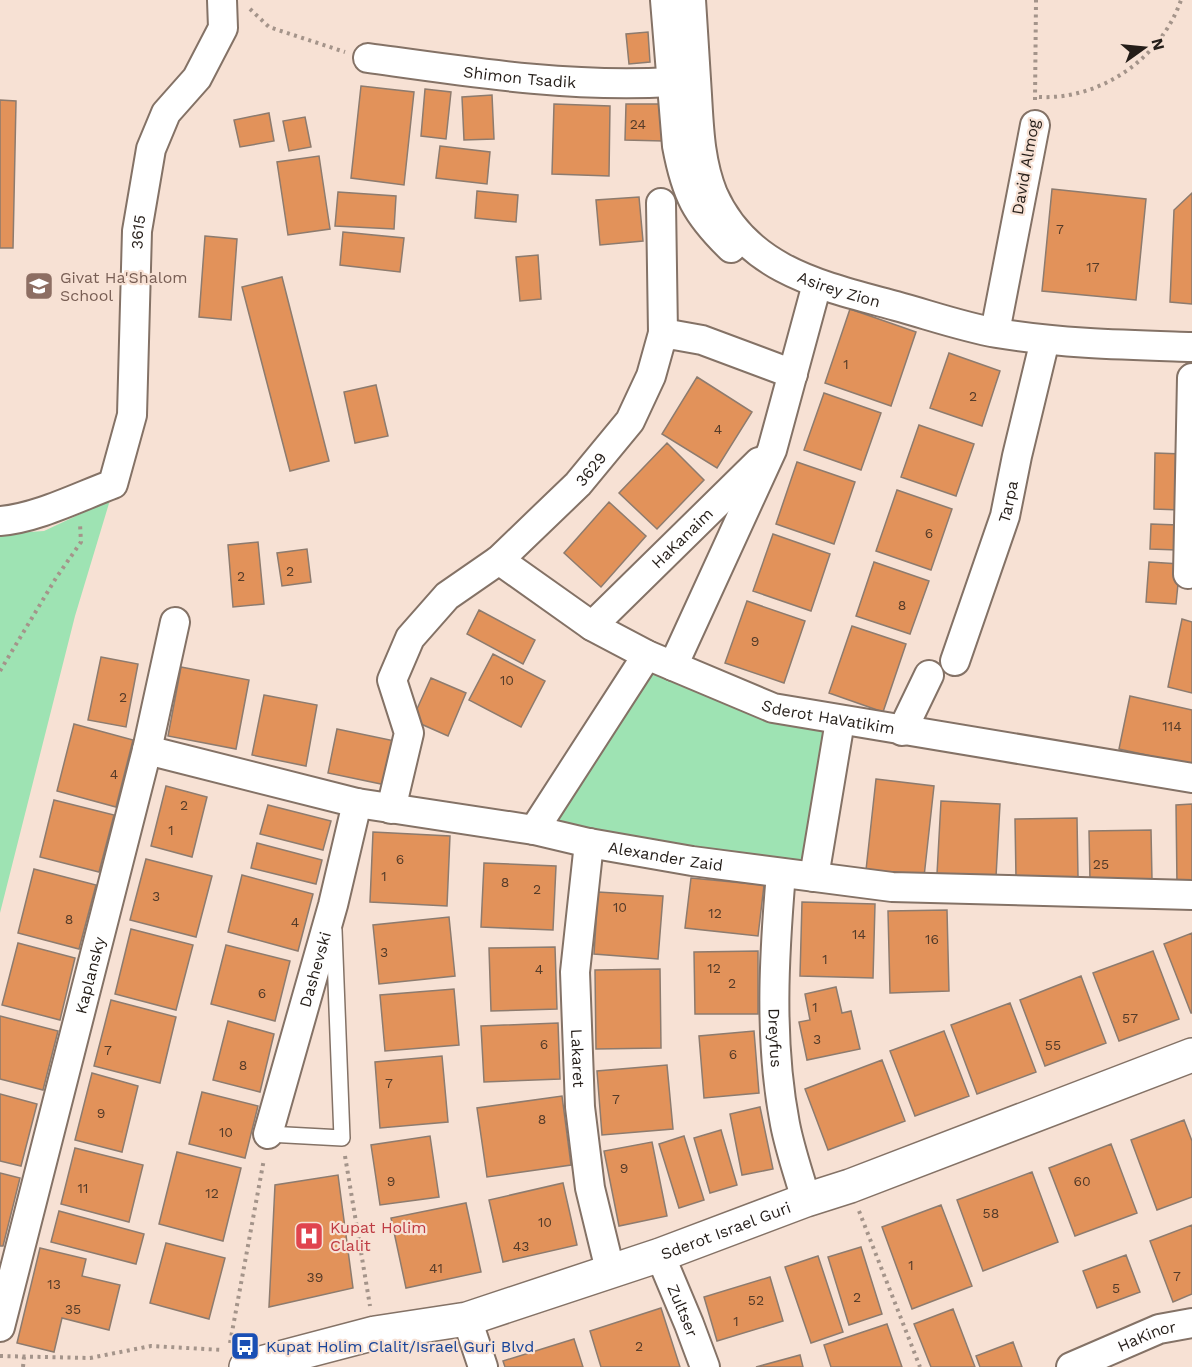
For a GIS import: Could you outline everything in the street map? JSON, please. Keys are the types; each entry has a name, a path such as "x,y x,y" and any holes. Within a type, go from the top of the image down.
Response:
{"street":[{"path":"665,0 676,146 685,183 700,214 735,251 758,263 777,266"},
{"name":"Asirey Zion","path":"691,0 700,142 707,177 714,195 730,221 758,252 777,266 817,284 995,332 1072,343 1192,347"},
{"name":"3615","path":"78,497 113,484 132,415 137,231 151,148 166,113 197,78 235,3"},
{"name":"Shimon Tsadik","path":"368,58 492,76 632,84 671,82"},
{"name":"David Almog","path":"995,332 1035,111"},
{"name":"3629","path":"391,809 409,733 392,680 410,638 447,596 499,560 578,484 630,421 651,376 663,333 661,203"},
{"name":"HaKanaim","path":"673,666 772,450 817,284"},
{"path":"663,333 702,340 794,374"},
{"name":"Tarpa","path":"955,661 1005,516 1045,340"},
{"path":"1188,574 1192,378"},
{"name":"HaKanaim","path":"592,626 772,450"},
{"path":"0,521 10,520 78,497"},
{"name":"Sderot HaVatikim","path":"499,560 592,626 647,655 773,708 1192,778"},
{"name":"Kaplansky","path":"0,1327 147,750 175,622"},
{"path":"534,830 647,655"},
{"path":"902,731 929,675"},
{"path":"814,877 840,721"},
{"name":"Alexander Zaid","path":"147,750 357,803 534,830 589,843 692,861 892,887 1192,895"},
{"name":"Dashevski","path":"268,1134 333,905 357,803"},
{"name":"Lakaret","path":"589,843 575,972 580,1107 590,1188 610,1270"},
{"name":"Dreyfus","path":"781,873 774,953 774,1034 785,1124 806,1200"},
{"name":"Sderot Israel Guri","path":"237,1358 467,1319 660,1255 806,1200 850,1186 1192,1055"},
{"name":"Zultser","path":"660,1255 705,1367"},
{"path":"467,1319 483,1367"},
{"name":"HaKinor","path":"1071,1367 1159,1329 1192,1323"}],"lane":[{"path":"268,1134 342,1138 333,905"}],"path":[{"name":"David Almog","path":"1035,111 1036,0"},
{"path":"1035,111 1070,95 1093,89 1134,66 1166,31 1181,0"},
{"path":"235,3 269,27 368,58"},
{"path":"0,671 56,578 81,542 78,497"},
{"path":"237,1358 268,1134"},
{"path":"342,1138 375,1333"},
{"path":"850,1186 920,1367"},
{"path":"23,1367 24,1357"}],"green space":[{"path":"110,500 75,616 0,913 0,534 44,531"},
{"path":"651,671 829,728 811,871 548,829"}],"building":[{"path":"648,32 650,62 629,64 626,34"},
{"path":"361,86 414,92 404,185 351,178"},
{"path":"425,89 451,92 446,139 421,136"},
{"path":"492,95 494,139 464,140 462,97"},
{"path":"0,100 16,101 13,248 0,248"},
{"path":"554,104 610,106 609,176 552,174"},
{"path":"626,104 664,104 663,141 625,140"},
{"path":"269,113 274,141 240,147 234,120"},
{"path":"305,117 311,147 289,151 283,121"},
{"path":"440,146 490,152 487,184 436,178"},
{"path":"319,156 330,229 288,235 277,162"},
{"path":"1052,189 1146,199 1136,300 1042,291"},
{"path":"477,191 518,195 516,222 475,218"},
{"path":"338,192 396,196 394,229 335,226"},
{"path":"1192,193 1192,304 1170,302 1174,210"},
{"path":"639,197 643,241 600,245 596,200"},
{"path":"343,232 404,238 400,272 340,265"},
{"path":"205,236 237,239 231,320 199,317"},
{"path":"538,255 541,299 520,301 516,257"},
{"path":"282,277 329,461 290,471 242,287"},
{"path":"850,309 916,332 891,406 825,383"},
{"path":"949,353 1000,371 982,426 930,408"},
{"path":"697,377 752,412 717,468 662,434"},
{"path":"376,385 388,436 355,443 344,392"},
{"path":"824,393 881,413 861,470 804,450"},
{"path":"919,425 974,444 956,496 901,477"},
{"path":"667,443 704,480 657,529 619,493"},
{"path":"1155,453 1183,454 1181,510 1154,509"},
{"path":"797,462 855,482 834,544 776,524"},
{"path":"897,490 952,509 931,570 876,551"},
{"path":"609,502 646,536 601,587 564,553"},
{"path":"1151,524 1178,525 1177,550 1150,549"},
{"path":"773,534 830,554 811,611 753,591"},
{"path":"258,542 264,604 233,607 228,545"},
{"path":"307,549 311,582 282,586 277,553"},
{"path":"874,562 929,581 910,634 856,616"},
{"path":"1149,562 1180,564 1176,604 1146,602"},
{"path":"747,601 805,621 784,683 725,663"},
{"path":"479,610 535,640 523,664 467,634"},
{"path":"1182,619 1192,622 1192,693 1168,687"},
{"path":"852,626 906,644 883,712 829,693"},
{"path":"493,654 545,681 521,727 469,700"},
{"path":"101,657 138,664 126,727 88,720"},
{"path":"181,667 249,680 236,749 168,736"},
{"path":"431,678 466,693 448,736 412,720"},
{"path":"264,695 317,705 306,766 252,755"},
{"path":"1130,696 1192,710 1192,765 1119,749"},
{"path":"74,724 133,740 116,807 57,791"},
{"path":"337,729 395,741 386,785 328,773"},
{"path":"876,779 934,786 924,877 866,870"},
{"path":"166,786 207,797 192,857 151,846"},
{"path":"54,800 114,815 99,872 40,857"},
{"path":"941,801 1000,804 996,877 937,874"},
{"path":"1192,804 1192,885 1177,885 1176,805"},
{"path":"268,805 331,821 323,850 260,834"},
{"path":"1077,818 1078,877 1016,878 1015,819"},
{"path":"1151,830 1152,880 1090,881 1089,831"},
{"path":"373,832 450,836 447,906 370,902"},
{"path":"257,843 322,860 316,884 251,868"},
{"path":"146,859 212,876 196,937 130,920"},
{"path":"484,863 556,866 553,930 481,927"},
{"path":"34,869 96,885 79,949 18,933"},
{"path":"242,875 313,894 298,951 228,932"},
{"path":"691,878 764,885 758,936 685,928"},
{"path":"598,892 663,896 658,959 594,954"},
{"path":"802,902 875,904 873,978 800,976"},
{"path":"947,910 949,991 890,993 888,911"},
{"path":"449,917 455,976 379,984 373,925"},
{"path":"131,929 193,945 176,1010 115,994"},
{"path":"1192,933 1192,1013 1191,1013 1164,944"},
{"path":"18,943 75,958 60,1020 2,1005"},
{"path":"226,945 290,961 275,1021 211,1004"},
{"path":"555,947 557,1009 491,1011 489,948"},
{"path":"758,951 758,1014 695,1014 694,952"},
{"path":"1153,951 1179,1019 1119,1041 1093,973"},
{"path":"660,969 661,1048 596,1049 595,970"},
{"path":"1081,976 1106,1043 1045,1066 1020,1000"},
{"path":"836,987 842,1013 851,1011 860,1049 807,1060 799,1022 810,1020 805,994"},
{"path":"454,989 459,1045 385,1051 380,995"},
{"path":"111,1000 176,1017 160,1083 94,1066"},
{"path":"1010,1003 1036,1072 977,1094 951,1025"},
{"path":"0,1016 58,1031 43,1090 0,1079"},
{"path":"228,1021 274,1034 260,1092 213,1080"},
{"path":"558,1023 560,1079 484,1082 481,1026"},
{"path":"754,1031 759,1093 704,1098 699,1036"},
{"path":"944,1031 969,1096 915,1116 890,1051"},
{"path":"442,1056 448,1122 380,1128 375,1062"},
{"path":"882,1060 905,1121 828,1150 805,1089"},
{"path":"667,1065 673,1129 602,1135 597,1071"},
{"path":"92,1073 138,1086 122,1152 75,1140"},
{"path":"202,1092 258,1106 245,1158 189,1144"},
{"path":"0,1094 37,1104 21,1166 0,1161"},
{"path":"562,1096 571,1165 487,1177 477,1108"},
{"path":"760,1107 773,1169 742,1175 730,1114"},
{"path":"1184,1120 1192,1141 1192,1197 1157,1210 1131,1140"},
{"path":"721,1130 737,1185 710,1193 694,1138"},
{"path":"430,1136 439,1197 380,1205 371,1145"},
{"path":"684,1136 704,1200 679,1208 659,1144"},
{"path":"652,1142 667,1216 619,1226 604,1151"},
{"path":"1111,1144 1137,1213 1075,1236 1049,1168"},
{"path":"75,1148 143,1165 129,1222 61,1204"},
{"path":"177,1152 241,1168 223,1241 159,1224"},
{"path":"1032,1172 1058,1242 983,1271 957,1200"},
{"path":"0,1173 20,1178 3,1246 0,1246"},
{"name":"Kupat Holim Clalit","path":"338,1175 353,1288 269,1307 275,1185"},
{"path":"563,1183 577,1245 503,1262 489,1200"},
{"path":"466,1203 481,1272 406,1288 391,1218"},
{"path":"941,1205 972,1286 912,1309 882,1227"},
{"path":"59,1211 144,1234 136,1264 51,1242"},
{"path":"1192,1225 1192,1294 1173,1302 1150,1241"},
{"path":"166,1243 225,1258 209,1319 150,1303"},
{"path":"861,1247 882,1314 849,1325 828,1257"},
{"path":"40,1248 86,1259 82,1276 120,1285 109,1330 62,1318 54,1352 17,1343"},
{"path":"1126,1255 1140,1292 1097,1308 1083,1271"},
{"path":"818,1256 843,1332 811,1343 785,1267"},
{"path":"770,1277 783,1321 717,1341 704,1297"},
{"path":"661,1308 680,1367 601,1367 590,1331"},
{"path":"953,1309 975,1367 931,1367 914,1324"},
{"path":"887,1324 902,1367 831,1367 824,1345"},
{"path":"574,1339 583,1367 505,1367 503,1361"},
{"path":"1013,1342 1022,1367 980,1367 976,1356"},
{"path":"800,1355 803,1367 756,1367"}],"place":[{"name":"Givat Ha'Shalom School","path":"39,286"},
{"name":"Kupat Holim Clalit","path":"309,1236"},
{"name":"Kupat Holim Clalit/Israel Guri Blvd","path":"245,1346"}]}
